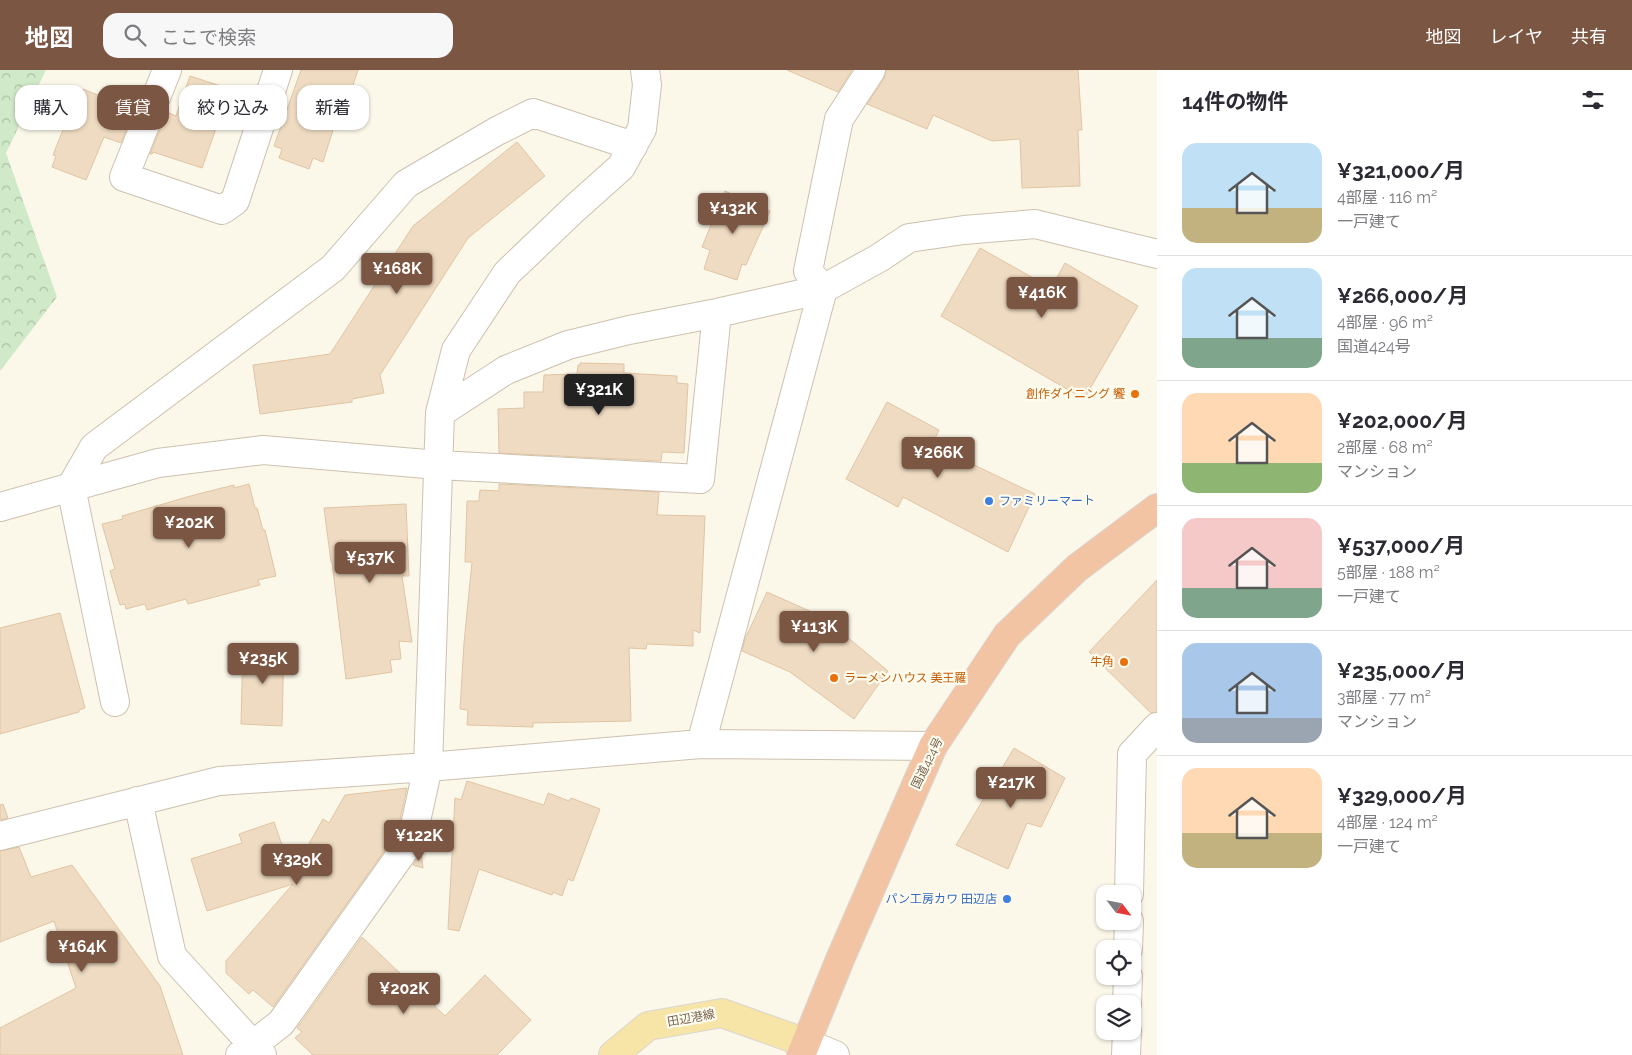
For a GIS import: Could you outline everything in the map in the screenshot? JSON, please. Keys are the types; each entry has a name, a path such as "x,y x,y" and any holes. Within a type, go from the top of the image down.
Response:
{"highway":[{"name":"国道424号","path":"803,1049 933,746 1007,636 1077,568 1157,508"}],"main road":[{"name":"田辺港線","path":"613,1055 648,1026 722,1013 803,1049"}],"street":[{"path":"167,70 124,177 222,210 235,201 278,70"},
{"path":"138,801 172,956 251,1052 281,1023 412,839 428,766 440,413 456,350 507,273 621,167 642,129 647,85 645,70"},
{"path":"823,289 808,271 839,119 871,70"},
{"path":"115,702 71,487 94,448 333,268 406,184 497,131 533,113 633,146"},
{"path":"440,413 506,370 568,345 629,330 717,313 823,289 909,238 964,230 1035,224 1157,254"},
{"path":"701,744 823,289"},
{"path":"0,508 158,463 263,450 438,465 700,479 717,313"},
{"path":"1129,885 1132,754 1157,727"},
{"path":"0,836 219,781 701,744 933,746"},
{"path":"1126,1055 1127,1040"},
{"path":"803,1049 836,1055"}],"green space":[{"path":"0,70 46,70 39,85 15,85 15,130 17,130 6,153 57,297 0,371"}],"building":[{"path":"301,70 358,70 353,85 297,85 297,130 333,130 323,162 313,158 309,169 279,158 282,149 274,146 280,130 287,130 287,109"},
{"path":"787,70 852,70 838,92"},
{"path":"886,70 1078,70 1082,130 1078,130 1080,186 1022,188 1020,139 992,141 933,115 927,129 867,104 884,79"},
{"path":"190,76 218,85 187,85"},
{"path":"87,91 97,95 97,130 126,130 121,143 104,137 86,180 52,167 56,156 53,155 63,130 87,130"},
{"path":"179,107 179,130 215,130 202,168 153,152 150,154 160,130 169,130 169,113 176,116"},
{"path":"517,142 545,176 468,238 380,375 384,393 352,399 352,402 260,414 253,365 330,354 413,226"},
{"path":"725,191 770,211 746,265 742,264 737,280 704,269 710,250 702,247"},
{"path":"980,248 1051,288 1065,263 1138,306 1084,399 941,316"},
{"path":"580,363 624,364 624,373 677,376 677,383 688,384 684,453 662,452 661,461 499,453 498,409 524,408 524,392 543,392 544,375 577,374"},
{"path":"887,402 939,430 932,445 1035,494 1008,552 903,497 898,507 846,479"},
{"path":"249,484 255,508 257,508 263,530 265,530 276,576 258,580 260,585 188,604 186,599 147,610 145,604 126,609 125,604 120,605 110,571 115,569 102,524 123,519 122,516 194,495 234,485 234,488"},
{"path":"499,484 659,492 657,515 705,516 700,633 693,630 693,646 647,644 646,649 629,648 631,721 533,723 533,727 467,725 468,710 460,709 472,562 465,562 467,501 479,501 480,490 499,491"},
{"path":"406,504 409,576 402,576 412,642 399,641 401,659 390,660 392,672 346,679 324,508"},
{"path":"1157,580 1157,712 1151,713 1089,652"},
{"path":"767,592 823,617 888,671 854,719 790,672 742,651 745,639"},
{"path":"60,613 85,708 79,710 79,712 0,734 0,628"},
{"path":"243,645 284,645 282,726 241,724"},
{"path":"1014,748 1065,778 1041,827 1027,823 1008,869 956,845"},
{"path":"467,781 544,805 548,793 569,801 571,798 600,809 573,881 568,879 562,896 553,892 552,895 479,869 459,931 448,929 455,798 461,800"},
{"path":"407,788 397,833 273,1007 253,990 249,994 226,973 226,961 293,884 207,911 191,859 242,843 239,834 274,822 292,874 323,819 329,823 345,795"},
{"path":"3,804 8,818 0,820 0,805"},
{"path":"19,847 31,877 72,865 160,986 183,1055 0,1055 0,1028 76,988 54,921 0,942 0,851"},
{"path":"421,853 423,868 413,865"},
{"path":"362,937 445,1016 485,975 531,1020 497,1055 313,1055 295,1038 302,1032 297,1028"}],"place":[{"name":"創作ダイニング 饗","path":"1135,394"},
{"name":"ファミリーマート","path":"989,501"},
{"name":"牛角","path":"1124,662"},
{"name":"ラーメンハウス 美王羅","path":"834,678"},
{"name":"パン工房カワ 田辺店","path":"1007,899"}]}
